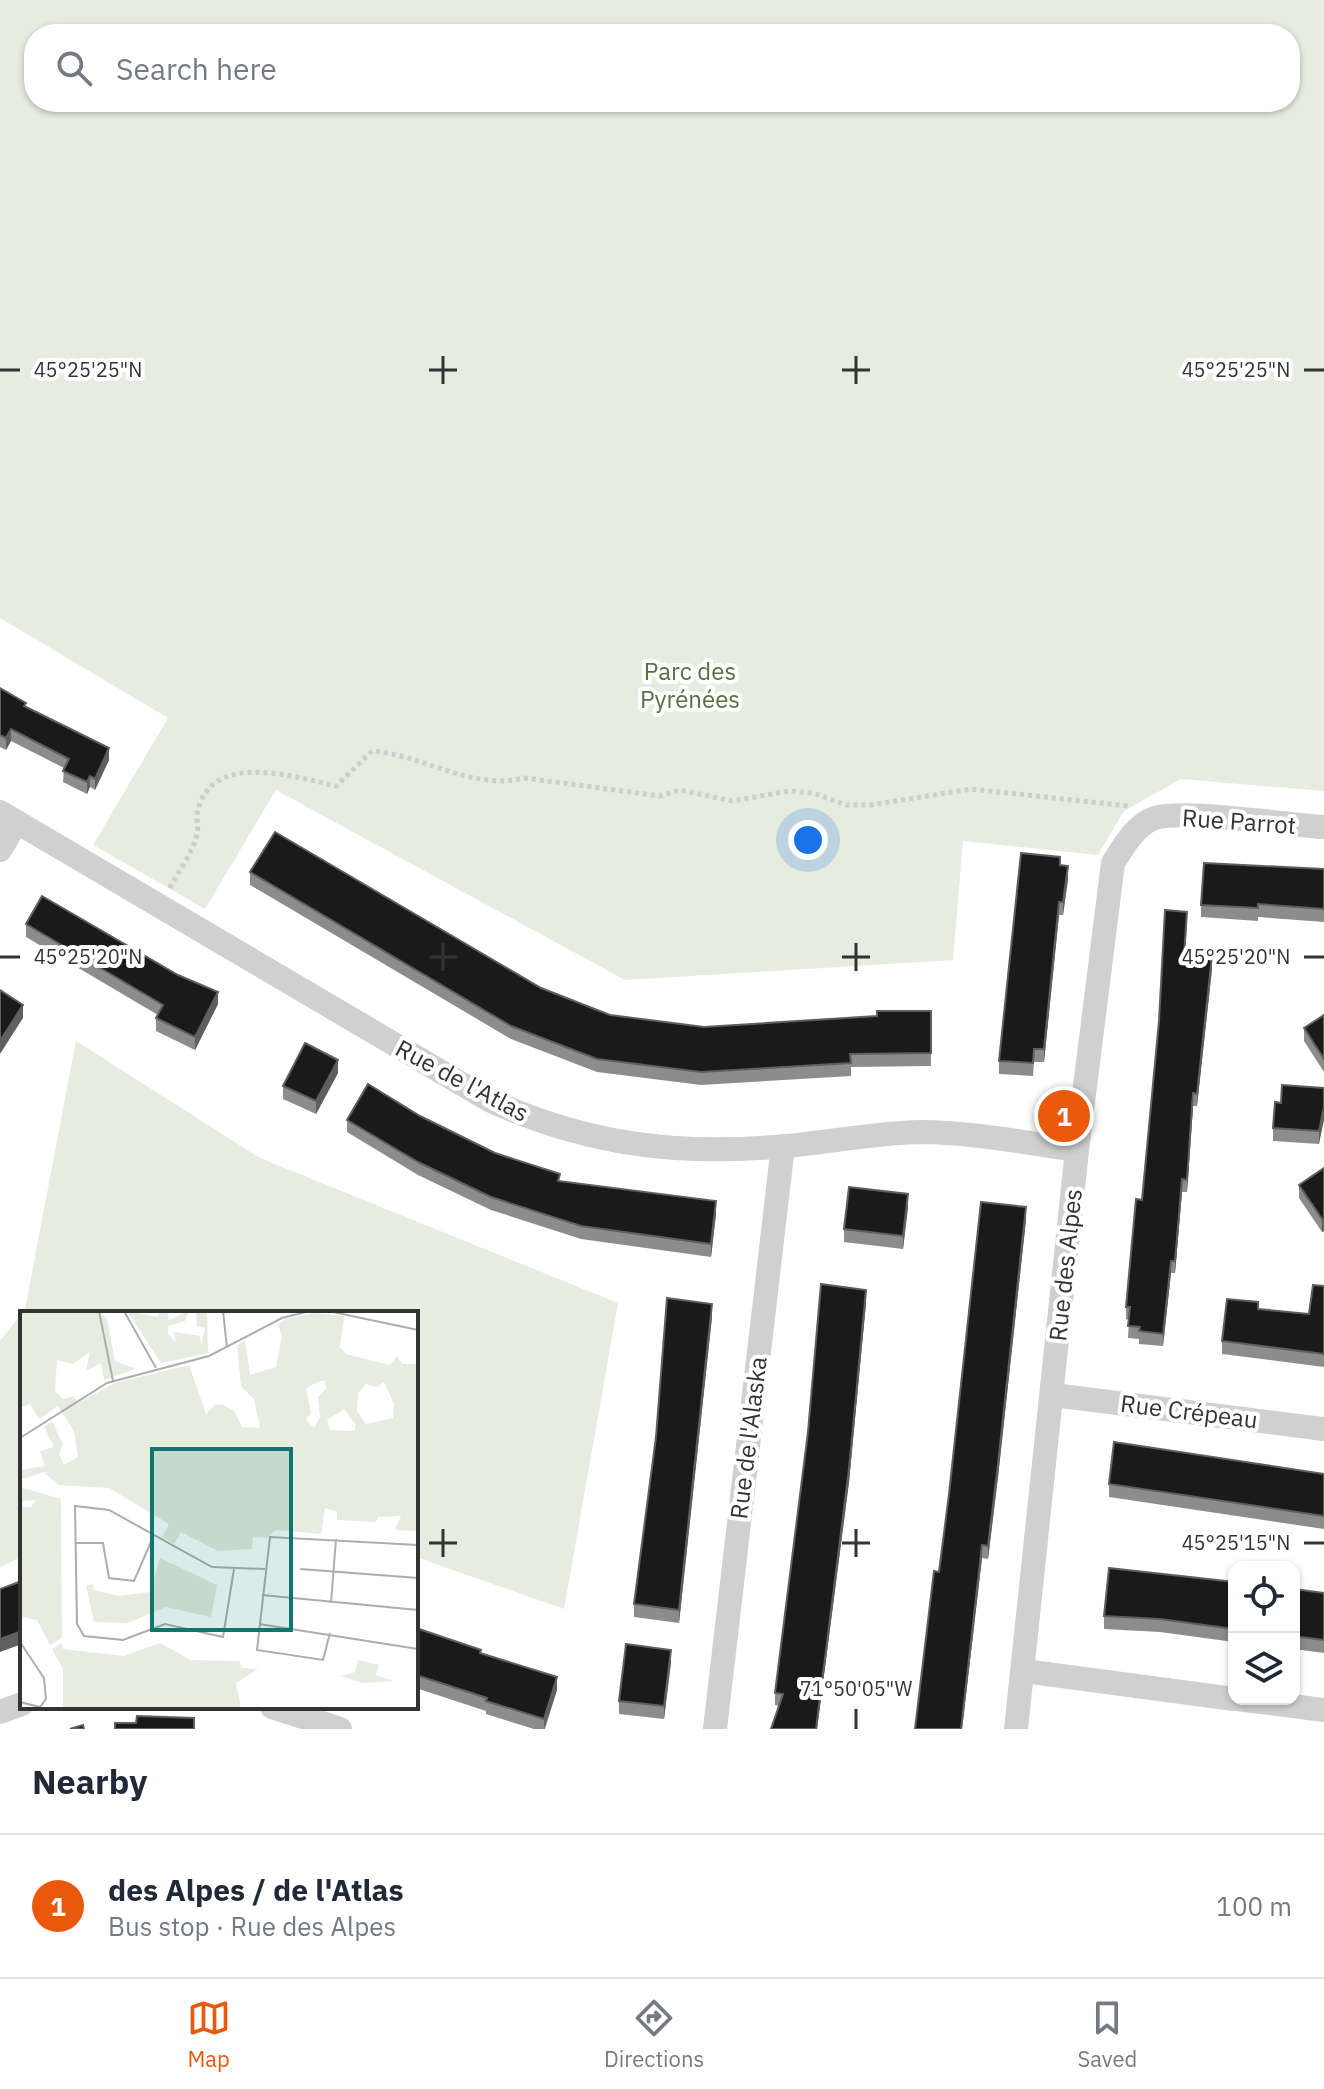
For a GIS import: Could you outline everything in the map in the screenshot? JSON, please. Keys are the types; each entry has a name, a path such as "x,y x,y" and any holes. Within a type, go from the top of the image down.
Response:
{"street":[{"name":"Rue de l'Atlas","path":"8,817 489,1100 529,1118 595,1138 657,1147 783,1146 920,1132 1077,1150"},
{"path":"0,850 8,817"},
{"name":"Rue Parrot","path":"1154,818 1187,817 1324,827"},
{"name":"Rue des Alpes","path":"1016,1729 1077,1150 1113,863 1129,838 1154,818"},
{"name":"Rue de l'Alaska","path":"715,1729 783,1146"},
{"name":"Rue Crépeau","path":"1053,1395 1324,1429"},
{"path":"1024,1671 1228,1698"},
{"path":"0,1712 20,1705"},
{"path":"1284,1705 1324,1710"},
{"path":"278,1709 340,1729"}],"path":[{"path":"159,907 193,846 197,814 205,795 222,779 254,770 336,786 372,751 388,752 452,774 506,783 525,778 660,796 680,790 732,801 789,791 813,793 846,805 871,805 971,789 1138,807 1154,818"}],"green space":[{"name":"Parc des Pyrénées","path":"0,0 1324,0 1324,791 1181,779 1124,811 1098,855 963,841 953,960 625,980 276,790 205,909 93,845 168,718 0,618"},
{"path":"76,1041 260,1158 618,1303 564,1609 418,1558 418,1311 23,1311"},
{"path":"20,1315 20,1558 0,1567 0,1341"}],"building":[{"path":"0,688 26,703 24,706 109,748 95,779 90,776 87,782 63,771 69,759 11,729 6,738 0,735"},
{"path":"275,832 541,988 610,1015 704,1027 877,1016 877,1011 931,1011 931,1053 850,1054 851,1063 701,1072 597,1059 511,1026 250,872"},
{"path":"1021,853 1060,857 1060,865 1068,866 1063,902 1059,902 1044,1049 1034,1049 1033,1063 999,1061"},
{"path":"1204,863 1324,869 1324,909 1258,904 1258,908 1201,905"},
{"path":"42,896 178,975 218,992 195,1037 156,1018 163,1005 26,924"},
{"path":"1165,910 1187,912 1184,955 1212,956 1197,1094 1193,1093 1187,1180 1182,1179 1175,1261 1171,1261 1163,1334 1139,1331 1140,1327 1128,1326 1130,1307 1126,1307 1136,1199 1142,1200 1159,1021"},
{"path":"0,990 23,1005 0,1041"},
{"path":"1324,1015 1324,1059 1304,1028"},
{"path":"305,1043 338,1060 316,1101 283,1086"},
{"path":"368,1084 420,1116 495,1153 560,1174 558,1181 716,1201 711,1244 581,1226 491,1197 418,1162 347,1120"},
{"path":"1282,1085 1324,1088 1319,1131 1273,1128 1275,1102 1281,1103"},
{"path":"1324,1168 1324,1218 1322,1219 1299,1185"},
{"path":"849,1187 908,1194 903,1236 844,1229"},
{"path":"981,1202 1026,1207 988,1546 982,1545 961,1729 915,1729 934,1571 939,1572 949,1494"},
{"path":"821,1284 866,1290 849,1469 816,1729 771,1729 783,1694 775,1693 808,1432"},
{"path":"1313,1285 1324,1286 1324,1354 1222,1341 1227,1299 1258,1302 1258,1309 1309,1314"},
{"path":"667,1298 712,1304 679,1610 634,1604 656,1437"},
{"path":"1114,1442 1324,1474 1324,1516 1109,1484"},
{"path":"1109,1568 1228,1581 1228,1628 1160,1619 1104,1616"},
{"path":"20,1582 20,1632 0,1639 0,1589"},
{"path":"1300,1590 1324,1593 1324,1640 1300,1637"},
{"path":"418,1629 481,1650 480,1653 557,1677 544,1719 486,1701 487,1698 418,1676"},
{"path":"626,1644 671,1650 664,1706 619,1701"},
{"path":"137,1716 194,1718 194,1729 115,1729 115,1723 136,1723"}],"place":[{"name":"des Alpes / de l'Atlas","path":"1064,1116"}]}
